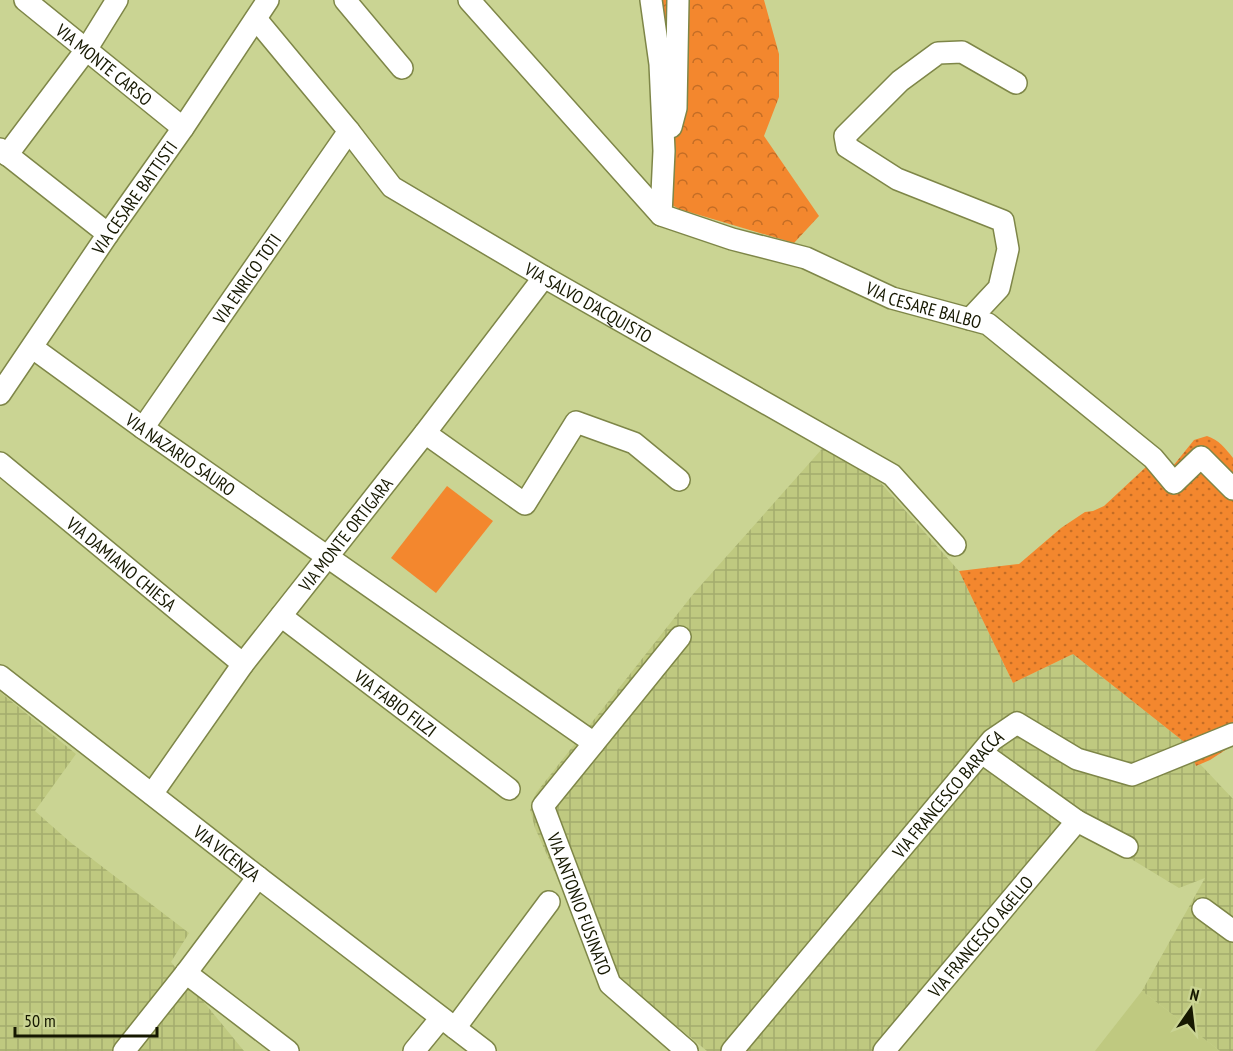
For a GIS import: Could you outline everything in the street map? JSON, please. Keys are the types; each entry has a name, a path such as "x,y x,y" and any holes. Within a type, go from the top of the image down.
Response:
{"street":[{"name":"VIA MONTE CARSO","path":"25,0 183,128"},
{"path":"108,234 4,152 86,50 117,0"},
{"name":"VIA CESARE BATTISTI","path":"0,394 268,0"},
{"path":"345,0 402,68"},
{"name":"VIA CESARE BALBO","path":"469,0 661,215 732,239 806,258 892,298 988,324 1153,458 1174,483 1201,457 1233,489"},
{"path":"651,0 660,64 664,151 661,215"},
{"path":"664,151 676,108 678,0"},
{"name":"VIA SALVO D'ACQUISTO","path":"256,19 349,131 392,187 544,277 892,475 955,545"},
{"path":"970,319 999,288 1008,249 1004,221 897,178 847,147 845,136 900,81 938,52 962,52 1016,83"},
{"name":"VIA ENRICO TOTI","path":"143,428 349,131"},
{"name":"VIA MONTE ORTIGARA","path":"152,794 243,664 425,433 544,277"},
{"name":"VIA NAZARIO SAURO","path":"33,348 143,428 329,556"},
{"path":"425,433 525,504 576,422 634,443 679,480"},
{"name":"VIA DAMIANO CHIESA","path":"0,464 243,664"},
{"path":"329,556 594,743"},
{"name":"VIA FABIO FILZI","path":"281,616 510,789"},
{"name":"VIA ANTONIO FUSINATO","path":"680,637 543,806 610,984 687,1051"},
{"name":"VIA VICENZA","path":"0,676 485,1051"},
{"name":"VIA FRANCESCO BARACCA","path":"732,1051 992,740 1017,723 1077,759 1132,775 1233,734"},
{"path":"982,753 1077,821 1127,847"},
{"name":"VIA FRANCESCO AGELLO","path":"884,1051 1077,821"},
{"path":"124,1051 258,877"},
{"path":"414,1051 448,1023 549,902"},
{"path":"1203,909 1233,931"},
{"path":"186,973 288,1051"}],"shaded area":[{"path":"829,441 855,454 959,571 1013,683 1073,654 1188,745 1197,766 1200,764 1233,799 1233,1051 1220,1051 1142,991 1205,878 1179,888 1080,828 891,1051 707,1051 615,975 579,927 535,828 530,810 536,793 694,593"},
{"path":"0,692 76,754 35,811 70,842 189,933 171,962 244,1051 0,1051"},
{"path":"1142,991 1220,1051 1095,1051"}],"green space":[{"path":"645,0 764,0 779,54 779,97 764,136 819,216 794,243 679,209 665,201"},
{"path":"1207,436 1218,442 1233,458 1233,745 1196,766 1188,745 1073,654 1013,683 959,571 1019,564 1061,528 1085,512 1104,506 1147,466 1173,466 1194,440"},
{"path":"447,486 493,521 436,593 391,558"}]}
